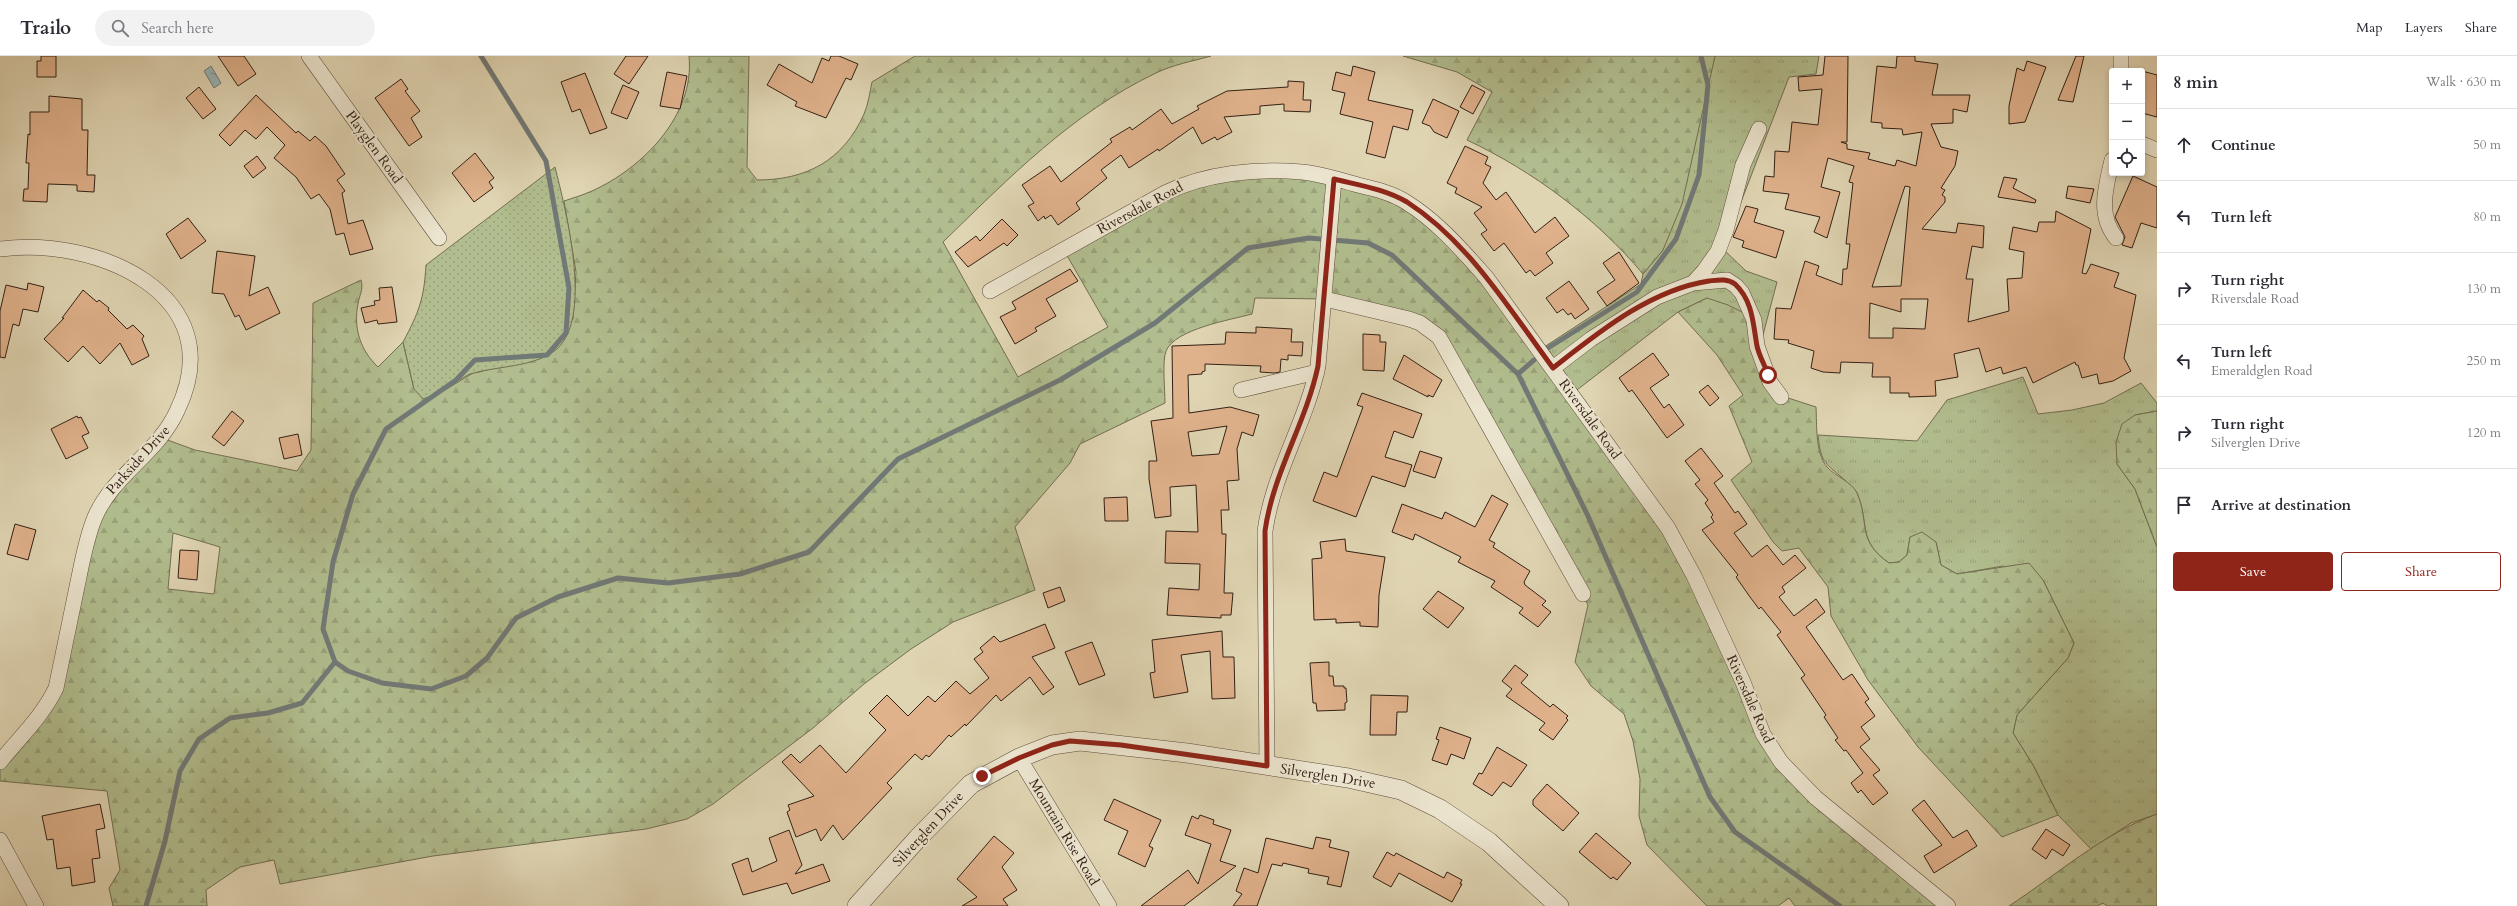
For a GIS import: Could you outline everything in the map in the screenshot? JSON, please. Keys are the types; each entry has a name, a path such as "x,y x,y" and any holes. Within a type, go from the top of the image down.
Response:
{"street":[{"name":"Playglen Road","path":"309,56 439,238"},
{"path":"2121,56 2121,68"},
{"path":"1692,284 1718,251 1736,199 1743,164 1759,130"},
{"path":"2145,145 2157,150"},
{"name":"Riversdale Road","path":"990,291 1188,182 1211,177 1251,173 1302,172 1387,192 1406,202 1426,216 1458,246 1486,277 1668,528 1704,598 1743,682 1764,734 1781,762 1816,798 1948,906"},
{"path":"2109,172 2105,189 2104,209 2109,229 2116,238"},
{"path":"1267,766 1265,531 1269,502 1311,395 1317,372 1332,224 1334,179"},
{"name":"Parkside Drive","path":"0,249 41,246 63,249 98,257 122,267 161,294 175,310 187,332 191,351 186,390 171,424 110,492 94,519 85,548 53,694 42,714 0,762"},
{"path":"1553,368 1591,339 1657,297 1692,284 1727,280 1742,293 1754,320 1757,346 1770,382 1781,397"},
{"path":"1325,299 1409,319 1420,323 1439,338 1583,594"},
{"path":"1241,390 1317,372"},
{"name":"Silverglen Drive","path":"857,906 963,791 982,776 1019,758 1052,745 1080,741 1187,753 1374,782 1422,800 1489,842 1559,906"},
{"name":"Mountain Rise Road","path":"1019,758 1109,906"},
{"path":"0,840 36,906"}],"green space":[{"path":"689,56 749,56 747,167 757,180 775,179 807,172 834,156 855,130 864,114 868,103 872,82 915,56 1211,56 1162,70 1125,89 1097,107 1043,148 992,194 943,242 1018,377 1108,327 1065,252 1184,185 1302,173 1387,193 1459,247 1672,528 1745,684 1790,770 1949,906 1795,906 1789,898 1778,906 1707,906 1647,845 1639,816 1640,779 1633,741 1624,714 1591,686 1575,662 1588,605 1556,546 1429,329 1326,299 1255,298 1252,314 1204,326 1191,331 1171,343 1166,351 1164,362 1165,403 1080,444 1070,463 1015,527 1035,590 953,622 911,649 864,684 813,728 713,804 687,819 646,829 433,856 280,884 274,860 240,867 206,890 207,906 113,906 109,888 120,870 107,791 0,781 0,762 42,714 95,519 162,438 195,450 297,471 311,450 313,303 361,280 362,289 358,304 357,322 363,347 378,367 403,342 414,389 445,390 473,373 542,358 573,319 576,272 564,201 589,192 611,181 647,154 662,137 674,119 684,99 689,78","holes":["173,533 220,547 214,594 168,589"]},
{"path":"1403,56 1715,56 1682,204 1663,250 1643,274 1625,253 1605,234 1562,198 1516,166 1467,140 1492,92 1457,72"},
{"path":"1715,56 1819,56 1816,74 1789,77 1723,249 1746,271 1777,282 1760,346 1707,298 1678,312 1573,393 1541,349 1641,284 1643,274 1663,250"},
{"path":"555,167 565,209 574,264 575,292 573,317 566,337 553,352 535,361 470,374 449,387 423,399 414,389 403,342 420,305 424,287 426,265"},
{"path":"1707,298 1728,305 1744,313 1785,397 1816,407 1817,438 1820,454 1830,470 1855,489 1861,504 1868,539 1872,547 1879,555 1889,563 1899,562 1907,555 1910,537 1922,532 1936,542 1941,565 1957,574 2029,563 2043,580 2074,643 2068,658 2017,715 2013,733 2033,765 2058,815 2002,837 1918,747 1868,680 1831,616 1828,587 1799,548 1782,551 1773,542 1731,480 1752,462 1729,406 1743,395 1717,355 1678,312"},
{"path":"2023,377 2038,414 2072,410 2104,403 2141,383 2157,403 2157,411 2135,415 2117,464 2135,489 2157,547 2157,814 2131,823 2091,849 2058,815 2033,765 2013,733 2017,715 2068,658 2074,643 2043,580 2003,566 1957,574 1941,565 1936,542 1910,537 1907,555 1899,562 1889,563 1872,547 1868,539 1861,504 1857,493 1847,482 1829,467 1823,458 1819,445 1818,435 1917,441 1947,400"},
{"path":"2157,411 2157,547 2135,489 2117,464 2116,442 2122,424 2135,415"},
{"path":"2157,814 2157,906 2107,906 2103,903 2097,906 2009,906 2099,843 2137,822"}],"water":[{"path":"211,66 221,83 214,88 204,71"}],"building":[{"path":"41,56 56,56 56,77 37,77 37,61 41,61"},
{"path":"218,56 244,56 256,74 238,86"},
{"path":"626,56 648,56 629,84 614,74"},
{"path":"831,56 839,56 858,64 851,80 846,78 826,118 795,106 797,102 767,85 779,64 812,83 822,58 829,61"},
{"path":"1825,56 1848,56 1847,142 1841,142 1847,144 1847,149 1870,153 1868,159 1895,166 1897,160 1916,166 1922,132 1903,135 1902,129 1882,128 1882,123 1871,122 1877,66 1896,68 1897,56 1915,56 1915,61 1938,64 1932,95 1970,95 1967,112 1953,109 1953,123 1931,124 1941,147 1958,151 1955,166 1941,188 1945,190 1942,195 1945,197 1945,202 1922,229 1956,233 1958,223 1984,226 1983,248 1972,246 1966,279 1973,279 1968,322 2009,311 2007,279 2022,278 2024,252 2009,249 2013,227 2037,232 2039,222 2055,222 2056,211 2091,229 2082,273 2086,274 2091,264 2119,273 2114,287 2136,295 2124,358 2131,371 2113,381 2099,384 2097,374 2082,378 2078,365 2076,365 2075,362 2033,383 2026,367 2003,374 2001,367 1986,372 1979,348 1954,354 1958,377 1935,381 1936,396 1909,397 1909,393 1890,393 1890,377 1872,377 1873,363 1841,362 1840,373 1823,372 1811,368 1814,351 1788,343 1789,340 1774,339 1776,308 1791,309 1805,261 1819,266 1816,275 1842,285 1843,269 1847,269 1850,244 1846,244 1853,183 1849,182 1854,166 1828,158 1821,187 1840,192 1827,238 1814,232 1820,217 1785,209 1789,194 1763,191 1765,176 1774,177 1775,151 1789,152 1792,122 1818,125 1822,89 1799,91 1798,77 1823,75","holes":["1905,186 1910,187 1901,286 1872,287","1901,299 1928,299 1925,329 1893,328 1893,338 1869,338 1870,303 1901,312"]},
{"path":"2076,56 2084,56 2073,102 2058,100"},
{"path":"2027,61 2046,67 2025,122 2009,124 2009,106 2017,68 2024,71"},
{"path":"1353,66 1375,72 1368,100 1413,110 1408,130 1393,126 1385,158 1366,153 1373,122 1340,114 1345,93 1332,90 1336,72 1351,76"},
{"path":"667,72 687,76 680,109 660,106"},
{"path":"2145,72 2157,75 2157,117 2145,114"},
{"path":"585,73 607,128 590,134 580,109 572,112 561,82"},
{"path":"401,79 408,89 405,91 420,111 411,118 422,137 409,146 375,98"},
{"path":"1288,81 1304,82 1303,100 1311,100 1310,112 1284,111 1284,104 1260,106 1260,114 1224,117 1232,132 1217,140 1215,137 1202,144 1193,127 1159,151 1158,149 1129,168 1121,155 1101,170 1107,178 1076,203 1080,209 1058,225 1051,215 1045,219 1044,216 1038,221 1028,206 1034,203 1022,185 1050,166 1061,182 1112,142 1110,139 1130,127 1132,130 1161,109 1172,124 1199,109 1197,106 1227,91 1288,87"},
{"path":"623,85 639,92 627,119 611,113"},
{"path":"1472,85 1485,92 1473,114 1460,107"},
{"path":"199,87 216,109 203,119 186,98"},
{"path":"256,95 296,133 298,131 310,141 315,136 326,146 345,174 337,180 345,191 342,193 348,224 363,220 373,249 350,255 344,233 336,235 330,209 319,194 311,199 296,177 274,158 285,145 267,127 256,139 245,130 230,146 219,135"},
{"path":"49,96 82,99 82,130 88,130 87,175 95,175 94,192 77,191 77,185 48,184 47,202 23,201 24,189 28,189 29,163 26,163 28,134 30,135 30,112 49,112"},
{"path":"1433,99 1459,111 1447,138 1434,132 1430,126 1422,123"},
{"path":"1465,146 1488,157 1485,164 1491,167 1483,183 1496,200 1506,192 1535,233 1555,217 1569,236 1546,253 1553,263 1535,276 1530,270 1526,273 1504,243 1494,251 1481,234 1487,230 1474,213 1482,207 1455,193 1457,188 1447,183"},
{"path":"475,153 494,178 489,182 493,188 474,202 452,173"},
{"path":"257,156 266,168 253,178 244,166"},
{"path":"2133,176 2157,187 2157,228 2141,223 2132,248 2122,245 2125,237 2115,217"},
{"path":"2004,177 2017,179 2013,188 2036,200 2035,203 1998,197"},
{"path":"2068,186 2094,189 2090,203 2066,198"},
{"path":"1746,206 1758,209 1754,222 1784,231 1776,258 1742,247 1744,241 1733,237"},
{"path":"188,218 206,241 181,259 166,234"},
{"path":"1002,219 1018,235 1007,246 1004,243 968,267 955,252 976,236 980,241"},
{"path":"217,251 255,256 249,296 268,287 280,313 246,330 239,315 235,317 224,294 212,293"},
{"path":"1619,252 1639,283 1607,306 1597,292 1615,280 1603,263"},
{"path":"1070,269 1078,281 1046,299 1056,316 1035,328 1037,331 1015,344 1000,317 1016,309 1012,302"},
{"path":"1569,281 1589,309 1575,319 1571,313 1568,315 1563,309 1557,313 1546,298"},
{"path":"28,283 44,287 38,312 23,309 19,326 13,324 5,358 0,357 0,311 6,285 27,290"},
{"path":"392,287 397,322 378,324 377,320 365,323 361,308 375,305 374,301 380,300 379,288"},
{"path":"83,290 97,302 99,300 109,308 108,310 127,329 133,325 144,336 142,339 149,356 132,365 120,343 100,364 83,346 68,362 44,339 64,318 62,318"},
{"path":"1256,327 1292,329 1291,342 1303,342 1302,356 1288,355 1288,360 1281,359 1280,372 1274,373 1260,372 1261,366 1205,364 1205,371 1202,372 1202,374 1188,375 1189,413 1230,407 1259,415 1253,436 1242,432 1237,449 1239,480 1227,481 1229,510 1221,510 1222,534 1226,534 1224,593 1233,593 1231,615 1221,615 1221,618 1167,615 1169,588 1199,590 1200,564 1165,563 1166,531 1198,532 1196,485 1170,487 1171,516 1155,518 1149,479 1149,461 1157,461 1151,421 1173,418 1172,346 1225,344 1226,332 1256,333","holes":["1227,426 1219,454 1192,456 1188,432"]},
{"path":"1363,334 1380,335 1380,342 1386,342 1384,371 1363,370"},
{"path":"1653,353 1669,375 1650,388 1664,408 1669,404 1684,425 1667,438 1632,390 1629,392 1619,378"},
{"path":"1404,355 1442,380 1433,397 1428,395 1428,397 1393,379"},
{"path":"1708,385 1719,398 1710,406 1699,392"},
{"path":"1362,393 1422,414 1413,438 1394,431 1385,457 1412,465 1405,487 1372,476 1356,517 1313,501 1324,472 1337,477 1363,407 1357,405"},
{"path":"232,411 244,421 224,446 212,437"},
{"path":"77,416 78,418 81,417 89,433 82,436 88,448 66,459 51,429"},
{"path":"298,434 302,455 284,459 279,438"},
{"path":"1701,448 1723,476 1714,483 1735,513 1738,511 1747,524 1734,533 1752,557 1767,545 1783,565 1795,555 1806,568 1782,587 1785,592 1779,597 1794,616 1816,599 1825,612 1806,627 1843,680 1852,674 1869,699 1865,702 1875,716 1861,727 1870,739 1860,747 1880,770 1873,775 1888,793 1873,805 1861,790 1858,793 1851,783 1863,773 1846,750 1844,751 1835,740 1838,738 1824,717 1826,715 1801,678 1805,675 1777,635 1781,632 1761,607 1759,609 1736,577 1738,575 1702,530 1714,522 1711,517 1713,515 1705,503 1708,500 1695,484 1700,480 1685,461"},
{"path":"1420,451 1442,458 1435,478 1413,471"},
{"path":"1492,495 1508,504 1489,540 1495,543 1493,547 1530,571 1524,582 1525,585 1546,601 1542,605 1551,612 1538,627 1519,613 1523,608 1491,587 1495,581 1458,562 1461,557 1415,534 1413,540 1392,532 1402,504 1442,519 1445,512 1475,527"},
{"path":"1127,497 1128,521 1105,521 1104,498"},
{"path":"15,524 36,530 28,560 7,554"},
{"path":"1345,539 1346,551 1385,557 1379,595 1378,627 1360,626 1360,622 1336,623 1336,619 1314,620 1312,559 1322,558 1320,542"},
{"path":"180,550 199,551 197,580 178,578"},
{"path":"1060,587 1065,601 1048,608 1043,593"},
{"path":"1438,591 1464,608 1448,628 1423,609"},
{"path":"1045,624 1055,648 1032,657 1054,687 1043,695 1030,677 1001,701 996,695 966,726 965,724 951,737 949,735 929,757 926,755 922,760 915,754 887,783 892,788 843,840 833,825 821,841 816,829 796,837 787,812 790,810 788,805 814,796 782,762 791,754 800,763 820,745 846,773 886,730 869,713 887,695 908,716 928,696 935,702 956,681 970,694 989,678 974,659 983,652 980,648 994,636 1000,642"},
{"path":"1222,631 1223,657 1234,657 1235,698 1212,699 1210,651 1181,655 1188,692 1154,698 1150,673 1155,672 1152,640"},
{"path":"1092,642 1105,675 1079,685 1065,652"},
{"path":"1329,662 1329,676 1333,676 1334,686 1344,686 1344,688 1346,688 1347,702 1345,703 1345,710 1317,711 1316,703 1313,703 1310,663"},
{"path":"1515,665 1528,675 1521,683 1550,707 1553,704 1568,716 1566,718 1568,720 1553,740 1539,730 1545,723 1506,696 1512,689 1502,681"},
{"path":"1371,695 1408,696 1407,712 1397,712 1396,735 1370,735"},
{"path":"1440,727 1471,738 1464,759 1451,754 1447,765 1432,760 1439,740 1436,739"},
{"path":"1497,747 1527,765 1511,787 1503,782 1492,796 1473,784 1479,773 1482,774"},
{"path":"1547,784 1579,813 1563,831 1533,805 1533,800"},
{"path":"1114,799 1161,820 1149,846 1153,848 1145,867 1118,854 1128,831 1104,820"},
{"path":"1924,800 1953,838 1967,830 1977,846 1934,873 1924,856 1942,845 1912,810"},
{"path":"100,804 105,828 96,830 100,858 92,859 95,882 72,886 70,867 57,869 53,839 47,840 42,816"},
{"path":"1200,815 1214,820 1213,824 1231,830 1220,861 1236,866 1184,906 1141,906 1188,870 1198,884 1211,844 1185,835 1192,816 1198,819"},
{"path":"2046,829 2070,845 2063,856 2052,849 2046,859 2032,849"},
{"path":"789,830 802,865 795,874 823,864 830,881 792,894 787,883 743,895 732,864 748,858 752,872 777,861 769,838"},
{"path":"1596,833 1631,863 1617,880 1613,877 1611,879 1579,852"},
{"path":"994,836 1014,853 1002,867 1017,890 1003,899 1008,906 962,906 977,897 957,879"},
{"path":"1316,837 1331,840 1329,847 1349,852 1341,887 1327,884 1329,877 1308,873 1309,869 1283,863 1282,866 1272,864 1257,906 1233,906 1242,894 1236,891 1244,868 1258,873 1266,838 1313,849"},
{"path":"1387,852 1394,856 1396,853 1444,878 1447,872 1462,880 1460,884 1462,884 1452,902 1399,873 1391,887 1373,877"}],"waterway":[{"path":"481,56 546,161 569,288 566,333 547,355 475,360 456,380 386,429 353,494 333,562 323,629 335,662 348,671 382,683 431,689 466,676 487,658 516,618 558,597 618,578 668,583 740,574 809,552 898,459 1060,380 1155,323 1248,248 1309,238 1368,243 1392,255 1518,374 1588,516 1710,797 1735,832 1840,906"},
{"path":"1548,348 1637,292 1676,239 1699,175 1708,85 1701,56"},
{"path":"1518,374 1534,360"},
{"path":"146,906 165,841 180,771 199,739 230,718 268,713 302,703 335,662"}],"route":[{"path":"982,776 1019,758 1052,745 1070,741 1102,743 1187,753 1267,766 1268,710 1265,531 1269,502 1311,395 1318,366 1332,224 1334,179 1387,192 1406,202 1426,216 1458,246 1486,277 1553,368 1591,339 1657,297 1692,284 1712,280 1727,280 1736,286 1749,305 1754,320 1757,346 1768,375"}]}
